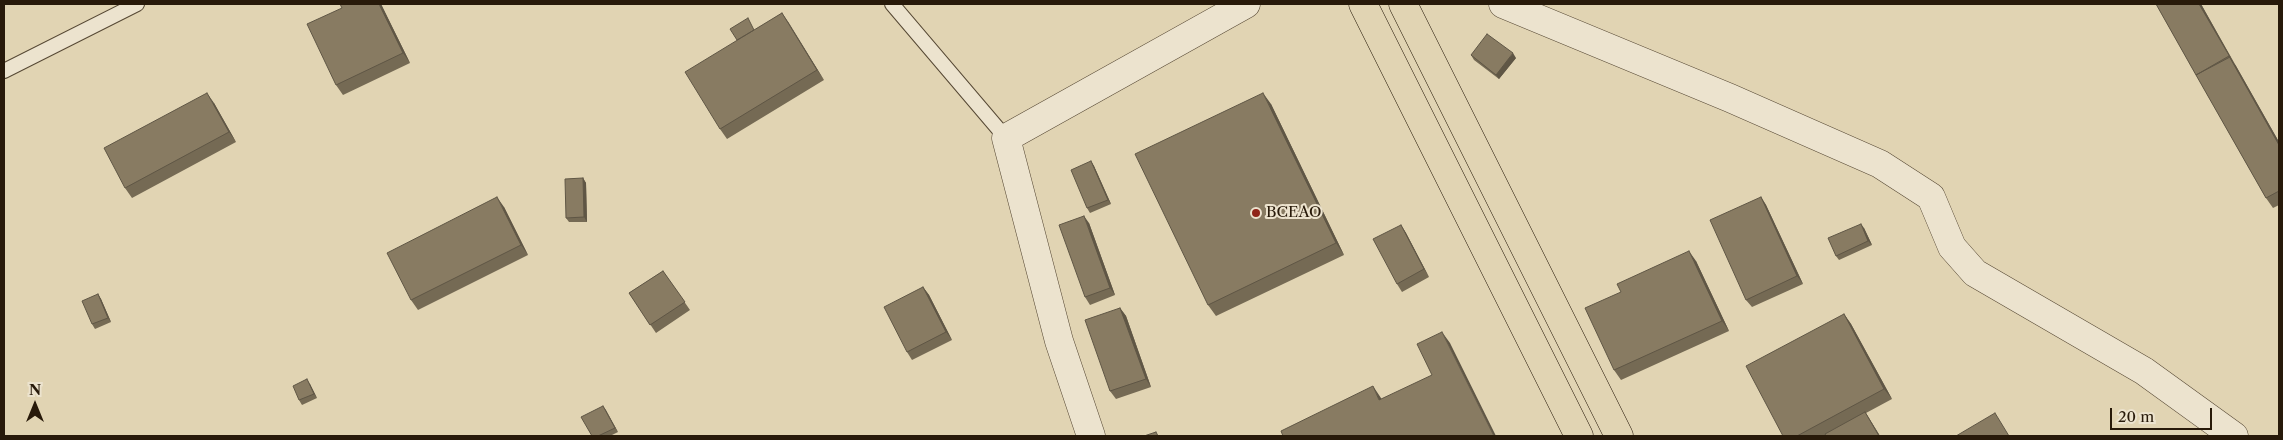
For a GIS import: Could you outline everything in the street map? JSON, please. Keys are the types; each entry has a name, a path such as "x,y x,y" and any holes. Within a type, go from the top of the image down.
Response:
{"highway":[{"path":"1363,4 1579,436"},
{"path":"1403,4 1619,436"}],"street":[{"path":"1091,436 1059,341 1006,138 1246,4"},
{"path":"1503,4 1730,98 1880,164 1931,197 1952,247 1975,273 2144,372 2234,436"}],"lane":[{"path":"4,71 137,4"},
{"path":"892,4 1006,138"}],"building":[{"path":"340,4 379,4 403,53 336,85 307,24 342,8"},
{"path":"2156,4 2199,4 2230,57 2196,75"},
{"path":"782,13 817,70 720,129 685,72"},
{"path":"748,18 754,30 737,40 730,29"},
{"path":"1487,34 1513,53 1496,75 1471,55"},
{"path":"2229,56 2279,145 2279,191 2266,198 2196,75"},
{"path":"207,93 229,132 125,188 104,148"},
{"path":"1263,93 1336,243 1208,305 1135,154"},
{"path":"1091,161 1108,200 1087,208 1071,170"},
{"path":"583,178 584,217 566,218 565,179"},
{"path":"497,197 521,245 411,300 387,253"},
{"path":"1761,197 1797,276 1746,300 1710,220"},
{"path":"1084,216 1110,288 1085,297 1059,225"},
{"path":"1861,224 1868,241 1836,256 1828,238"},
{"path":"1401,225 1424,269 1397,284 1373,239"},
{"path":"1689,251 1722,321 1614,370 1585,308 1621,292 1617,284"},
{"path":"663,271 685,302 650,325 629,293"},
{"path":"923,287 946,332 907,352 884,307"},
{"path":"98,294 108,318 92,324 82,301"},
{"path":"1120,308 1146,379 1110,391 1085,320"},
{"path":"1844,314 1884,389 1797,436 1783,436 1746,366"},
{"path":"1442,332 1494,436 1283,436 1281,431 1373,386 1379,400 1432,375 1417,344"},
{"path":"307,379 314,394 299,400 293,386"},
{"path":"603,406 615,428 598,436 592,436 581,417"},
{"path":"1865,412 1879,436 1826,436 1825,434"},
{"path":"1995,413 2009,436 1956,436"},
{"path":"1156,432 1158,436 1144,436"}],"place":[{"name":"BCEAO","path":"1256,213"}]}
